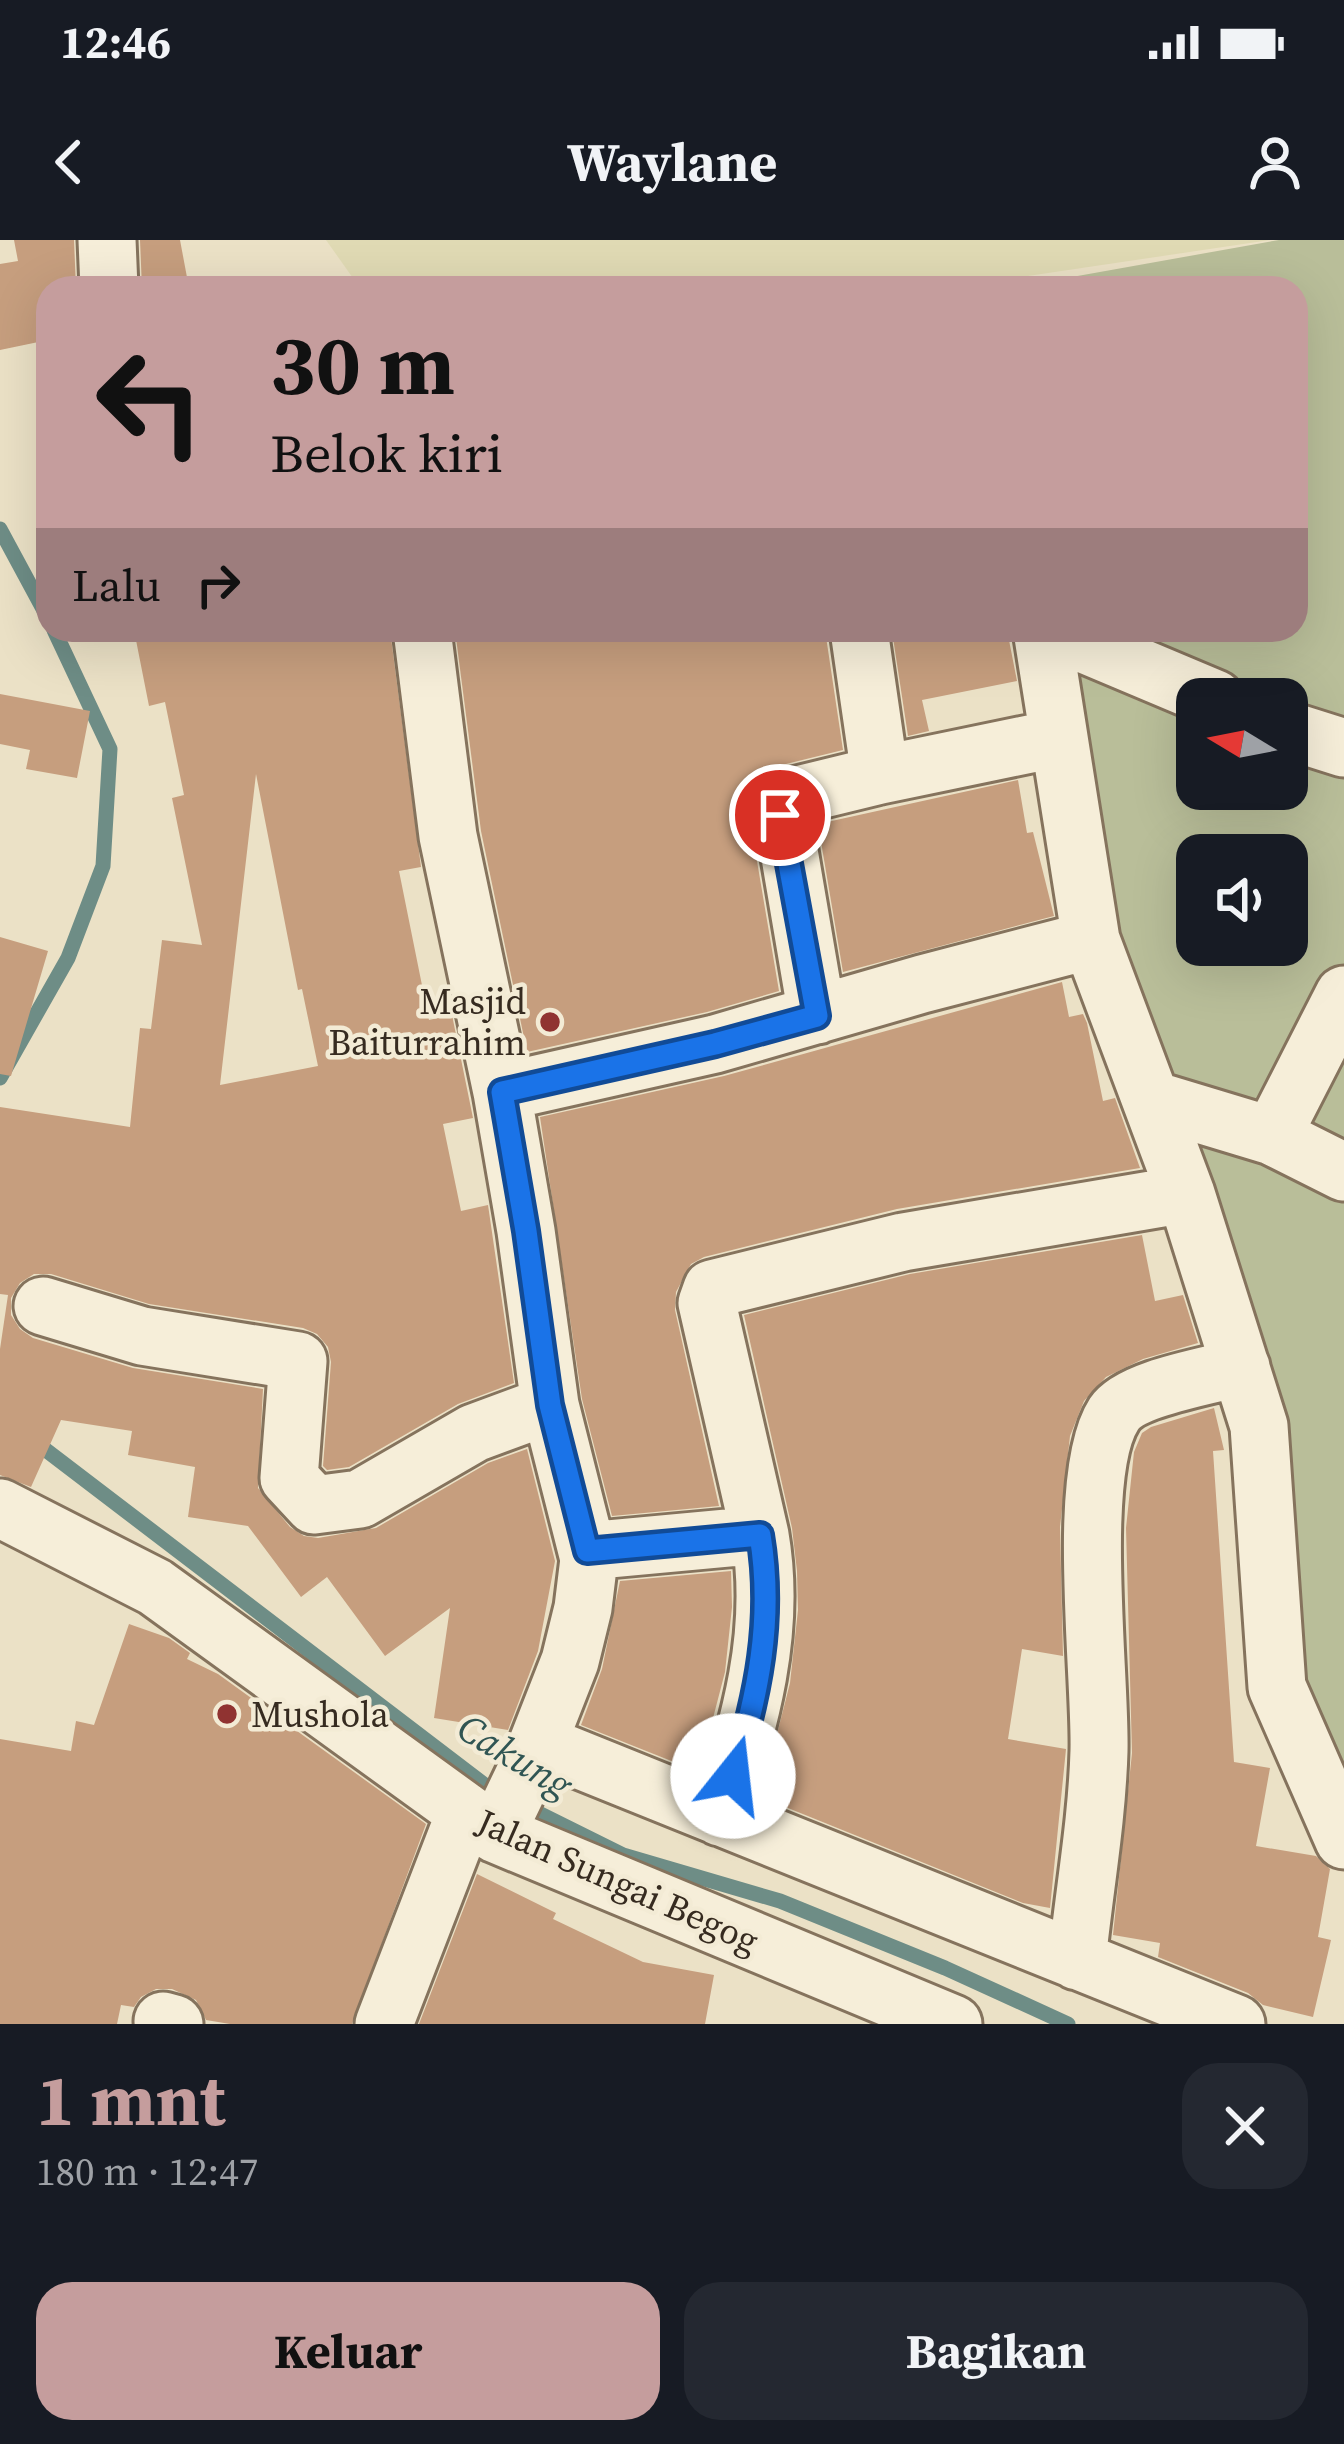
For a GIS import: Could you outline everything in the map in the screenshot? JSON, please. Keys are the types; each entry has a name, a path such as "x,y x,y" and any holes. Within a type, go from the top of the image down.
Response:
{"street":[{"path":"107,240 108,276"},
{"path":"384,2024 488,1824 534,1753 570,1660 587,1583 587,1551 550,1405 502,1092 448,836 424,642"},
{"path":"862,642 880,776"},
{"path":"1047,642 1091,940 1186,1194 1259,1426 1277,1688 1344,1840"},
{"path":"1075,642 1176,683"},
{"path":"1308,737 1344,748"},
{"path":"817,1016 781,804 794,796 1059,739"},
{"path":"502,1092 715,1044 1091,940"},
{"path":"1272,1136 1344,995"},
{"path":"1153,1100 1272,1136 1344,1172"},
{"path":"720,1817 746,1736 768,1605 760,1535 707,1304 712,1289 903,1242 1186,1194"},
{"path":"43,1306 142,1336 298,1360 290,1478 314,1505 359,1499 474,1433 550,1405"},
{"path":"1077,1961 1100,1748 1094,1533 1101,1449 1115,1412 1130,1398 1240,1367"},
{"name":"Jalan Sungai Begog","path":"0,1508 155,1587 488,1824 953,2024"},
{"path":"587,1551 760,1535"},
{"path":"534,1753 720,1817 1077,1961 1159,2011 1236,2024"}],"shaded area":[{"path":"326,240 1270,240 1028,276 352,276"}],"green space":[{"path":"1279,240 1344,240 1344,1840 1277,1687 1259,1426 1091,940 1044,642 1308,642 1308,276 1077,276"}],"building":[{"path":"14,240 74,240 76,276 36,276 36,342 0,350 0,264 18,261"},
{"path":"140,240 180,240 187,276 142,276"},
{"path":"136,642 392,642 421,867 399,871 429,1020 452,1015 473,1118 443,1124 461,1211 488,1205 514,1383 458,1404 349,1467 327,1470 323,1466 331,1362 328,1347 317,1334 149,1304 51,1274 34,1274 20,1283 11,1298 11,1315 33,1338 133,1368 263,1389 258,1488 290,1527 304,1536 376,1528 488,1463 527,1449 555,1561 538,1651 508,1730 434,1718 450,1608 385,1656 327,1577 301,1597 248,1526 188,1517 195,1467 128,1455 132,1431 61,1420 31,1487 0,1475 0,1349 8,1295 0,1294 0,1107 130,1127 140,1028 151,1029 162,940 202,945 172,798 184,795 165,702 149,706","holes":["256,774 298,990 302,989 318,1066 220,1085"]},
{"path":"457,642 827,642 843,750 786,764 764,776 752,789 748,808 779,991 527,1052 481,831"},
{"path":"894,642 1009,642 1017,681 922,700 929,731 908,736"},
{"path":"0,694 90,711 77,778 26,769 30,750 0,744"},
{"path":"1018,780 1027,833 1033,832 1054,916 843,972 818,824"},
{"path":"0,937 48,951 11,1076 0,1074"},
{"path":"1062,982 1069,1017 1083,1014 1087,1023 1103,1101 1115,1098 1140,1168 897,1209 691,1264 676,1292 675,1310 719,1506 612,1516 582,1399 540,1117 724,1076"},
{"path":"1142,1235 1155,1301 1183,1295 1198,1343 1143,1359 1106,1377 1084,1401 1070,1436 1060,1527 1063,1656 1022,1649 1008,1739 1066,1749 1050,1908 1023,1903 761,1797 790,1683 797,1571 792,1528 744,1315 910,1274"},
{"path":"1214,1408 1224,1450 1213,1451 1234,1762 1270,1768 1256,1846 1316,1856 1330,1869 1318,1937 1331,1940 1313,2017 1263,2005 1248,1993 1158,1957 1160,1943 1113,1935 1132,1753 1126,1528 1134,1452 1142,1433 1151,1427"},
{"path":"731,1571 725,1672 699,1772 581,1725 602,1669 620,1581"},
{"path":"129,1624 169,1638 190,1653 187,1659 218,1674 426,1824 352,2024 206,2020 196,2000 172,1989 156,1989 134,2007 121,2005 117,2024 0,2024 0,1739 71,1751 76,1721 94,1725"},
{"path":"477,1874 556,1913 553,1919 643,1962 714,1975 705,2024 419,2024"}],"waterway":[{"name":"Cakung","path":"0,529 36,596"},
{"name":"Cakung","path":"0,1078 68,958 103,866 110,749 60,642"},
{"name":"Cakung","path":"0,1415 490,1789 623,1855 780,1901 1068,2024"}],"place":[{"name":"Masjid Baiturrahim","path":"550,1022"},
{"name":"Mushola","path":"227,1714"}],"route":[{"path":"733,1776 765,1640 768,1605 760,1535 587,1551 550,1405 502,1092 817,1016 780,815"}]}
